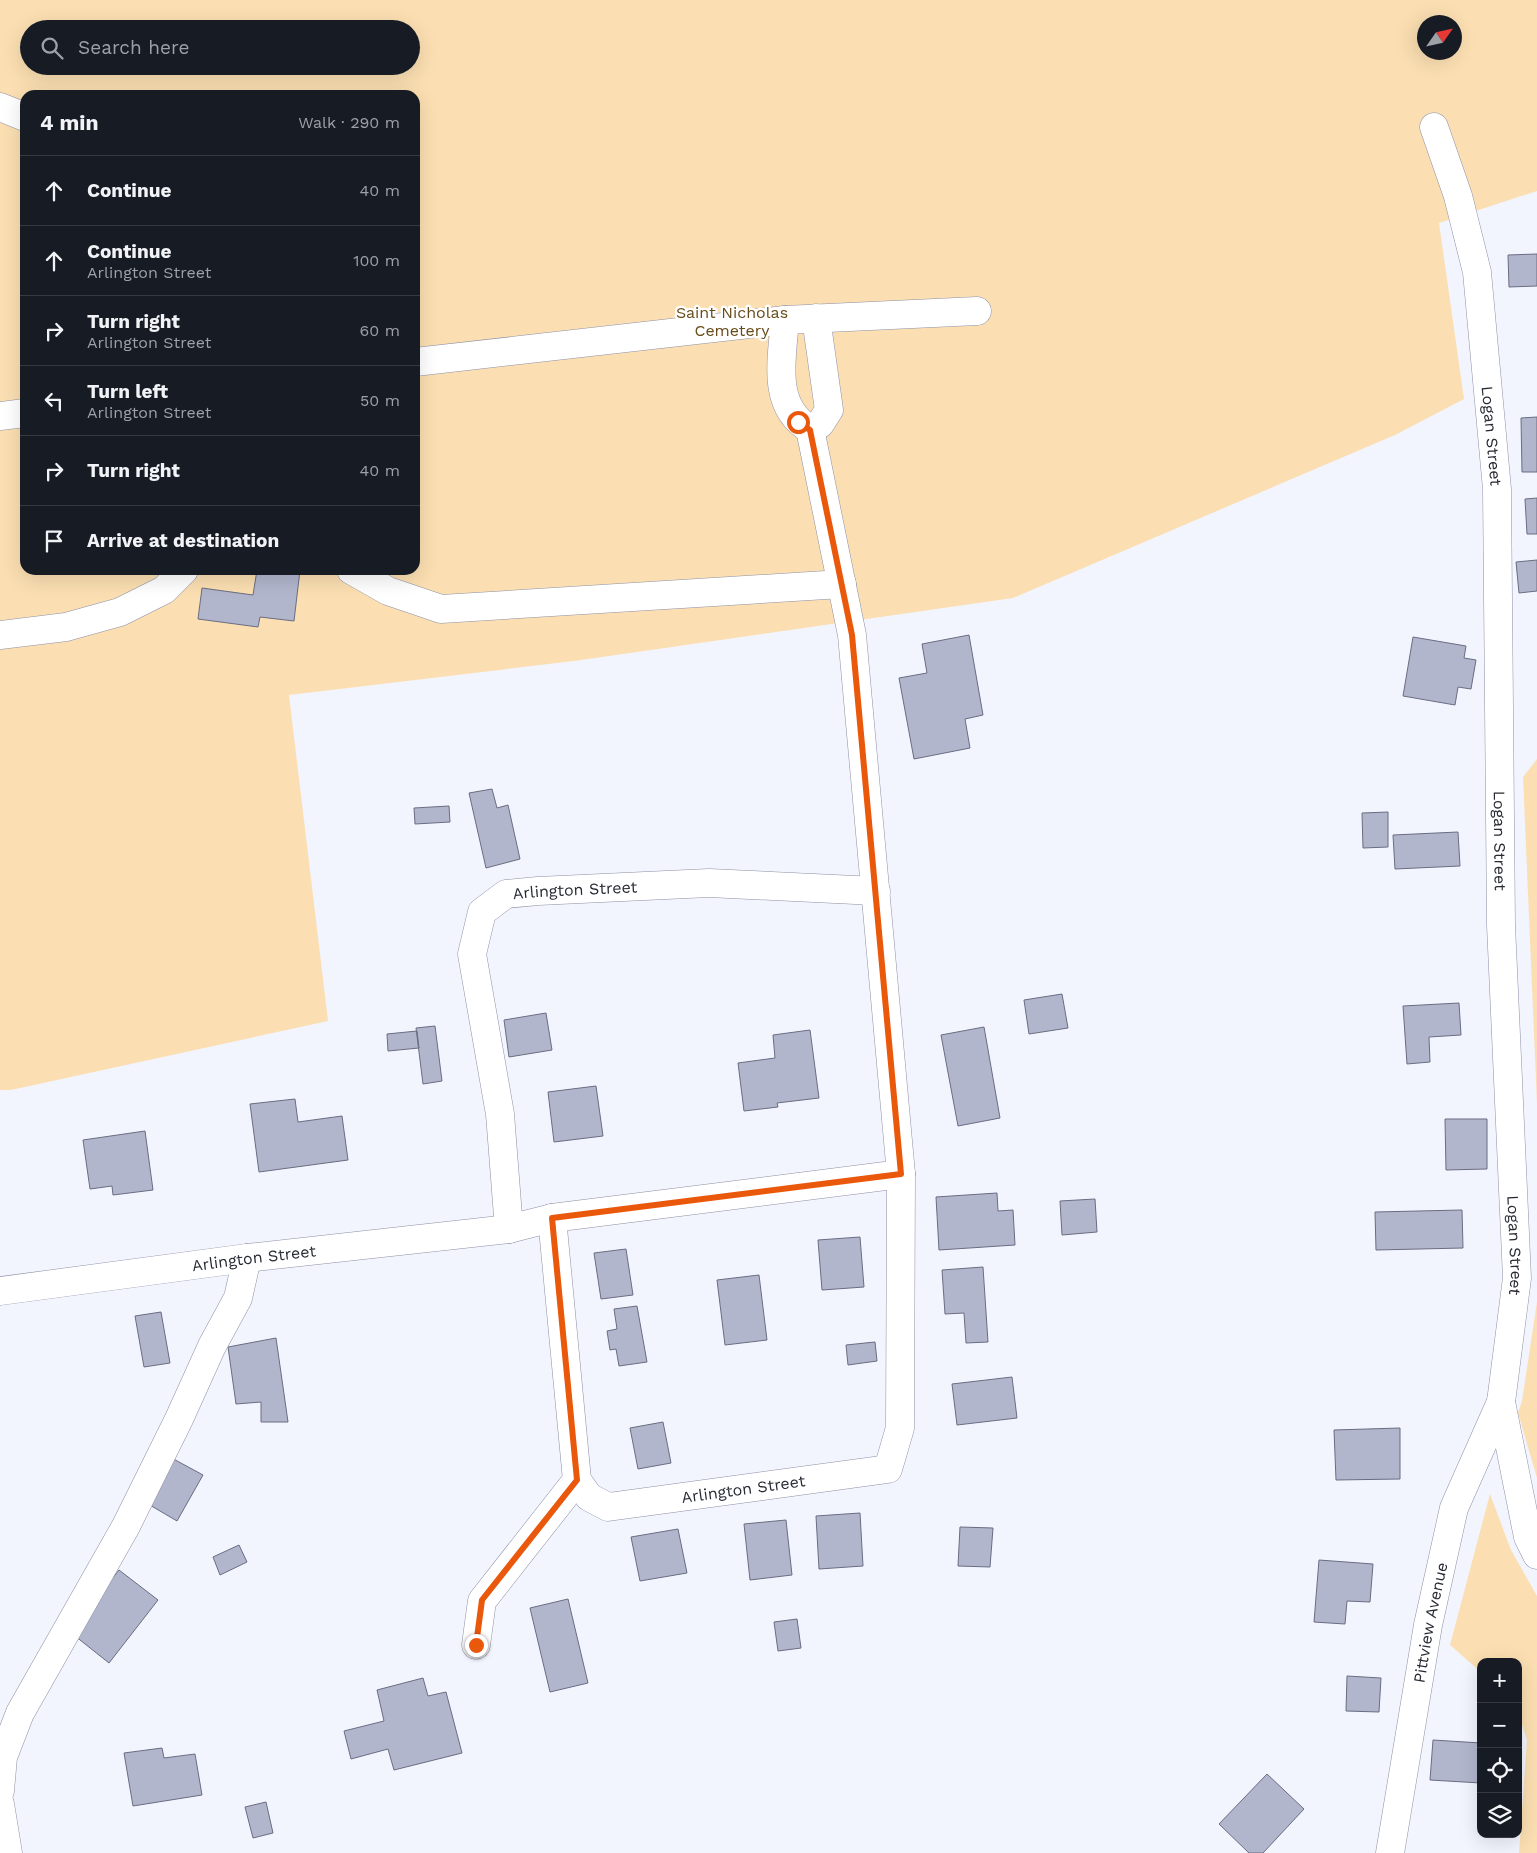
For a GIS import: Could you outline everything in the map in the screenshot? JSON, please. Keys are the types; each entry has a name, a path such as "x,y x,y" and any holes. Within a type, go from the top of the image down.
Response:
{"street":[{"path":"0,107 20,115"},
{"name":"Logan Street","path":"1434,128 1458,196 1477,272 1497,489 1501,925 1517,1278 1501,1402 1528,1537 1537,1555"},
{"path":"420,361 785,320 977,311"},
{"path":"785,320 780,378 786,403 798,422 810,430 820,424 829,410 816,318"},
{"path":"0,416 20,414"},
{"name":"Arlington Street","path":"577,1480 589,1496 608,1507 888,1469 900,1428 901,1174 876,891 852,635 810,430"},
{"path":"0,635 66,627 120,612 164,590 179,575"},
{"path":"360,575 388,591 441,608 842,584"},
{"name":"Arlington Street","path":"509,1229 500,1114 472,954 482,912 506,894 548,890 709,883 876,891"},
{"name":"Arlington Street","path":"0,1291 247,1258 509,1229 552,1218 901,1174"},
{"path":"476,1645 482,1600 577,1480 552,1218"},
{"path":"0,1791 3,1757 20,1713 126,1526 179,1419 212,1346 238,1298 247,1258"},
{"name":"Pittview Avenue","path":"1390,1853 1428,1625 1454,1508 1501,1402"},
{"path":"0,1804 8,1853"}],"green space":[{"name":"Saint Nicholas Cemetery","path":"0,0 1537,0 1537,191 1439,223 1464,399 1395,435 1013,598 574,661 289,695 328,1021 11,1090 0,1090"},
{"path":"1537,759 1537,1104 1523,777"},
{"path":"1537,1302 1537,1478 1518,1413 1522,1401"},
{"path":"1490,1494 1511,1550 1537,1596 1537,1853 1519,1853 1520,1838 1522,1838 1527,1740 1522,1724 1522,1658 1477,1658 1477,1669 1450,1645"}],"building":[{"path":"1537,254 1537,286 1509,287 1508,255"},
{"path":"1537,417 1537,472 1522,472 1521,418"},
{"path":"1537,498 1537,534 1527,534 1525,499"},
{"path":"1537,560 1537,591 1519,593 1516,562"},
{"path":"256,575 299,575 294,621 260,617 258,627 198,619 202,588 253,595"},
{"path":"969,635 983,715 965,719 970,748 914,759 899,678 927,673 922,644"},
{"path":"1413,637 1466,646 1464,658 1476,660 1471,689 1458,687 1455,705 1403,696"},
{"path":"492,789 497,808 508,805 520,859 486,868 469,793"},
{"path":"449,806 450,822 415,824 414,808"},
{"path":"1388,812 1388,847 1363,848 1362,813"},
{"path":"1458,832 1460,866 1395,869 1393,835"},
{"path":"1062,994 1068,1028 1029,1034 1024,1000"},
{"path":"1459,1003 1461,1035 1429,1037 1430,1062 1407,1064 1403,1006"},
{"path":"546,1013 552,1050 509,1057 504,1020"},
{"path":"435,1026 442,1081 423,1084 416,1028"},
{"path":"984,1027 1000,1118 958,1126 941,1035"},
{"path":"810,1030 819,1098 777,1103 778,1107 744,1111 738,1063 775,1058 773,1035"},
{"path":"417,1031 419,1048 388,1051 387,1034"},
{"path":"596,1086 603,1136 554,1142 548,1092"},
{"path":"295,1099 298,1122 342,1116 348,1160 259,1172 250,1104"},
{"path":"1445,1119 1487,1119 1487,1169 1446,1170"},
{"path":"145,1131 153,1190 113,1195 112,1186 90,1189 83,1140"},
{"path":"997,1193 998,1211 1013,1210 1015,1245 939,1250 936,1197"},
{"path":"1095,1199 1097,1232 1062,1235 1060,1201"},
{"path":"1462,1210 1463,1248 1376,1250 1375,1212"},
{"path":"860,1237 864,1287 822,1290 818,1240"},
{"path":"626,1249 633,1295 601,1299 594,1253"},
{"path":"983,1267 988,1342 966,1343 964,1313 945,1314 942,1270"},
{"path":"759,1275 767,1340 725,1345 717,1280"},
{"path":"637,1306 647,1362 619,1366 616,1349 610,1350 607,1331 617,1329 614,1309"},
{"path":"161,1312 170,1363 144,1367 135,1316"},
{"path":"276,1338 288,1422 261,1422 261,1402 236,1404 228,1347"},
{"path":"875,1342 877,1361 848,1365 846,1345"},
{"path":"1012,1377 1017,1418 957,1425 952,1384"},
{"path":"663,1422 671,1463 638,1469 630,1428"},
{"path":"1400,1428 1400,1479 1336,1480 1334,1430"},
{"path":"168,1456 203,1475 177,1521 143,1501"},
{"path":"860,1513 863,1566 819,1569 816,1516"},
{"path":"786,1520 792,1575 750,1580 744,1524"},
{"path":"960,1527 993,1528 990,1567 958,1566"},
{"path":"678,1529 687,1573 640,1581 631,1537"},
{"path":"239,1545 247,1562 220,1575 213,1557"},
{"path":"1319,1560 1373,1564 1370,1602 1347,1601 1345,1624 1314,1622"},
{"path":"119,1570 158,1600 109,1663 70,1632"},
{"path":"568,1599 588,1683 550,1692 530,1608"},
{"path":"797,1619 801,1648 778,1651 774,1622"},
{"path":"1347,1676 1381,1678 1379,1712 1346,1711"},
{"path":"423,1678 428,1696 446,1692 462,1753 394,1770 388,1749 351,1759 344,1731 384,1721 377,1690"},
{"path":"1433,1740 1477,1743 1477,1783 1430,1780"},
{"path":"162,1748 164,1758 195,1754 202,1795 133,1806 124,1753"},
{"path":"1267,1774 1304,1809 1263,1853 1249,1853 1219,1824"},
{"path":"266,1802 273,1833 253,1838 245,1807"}],"route":[{"path":"476,1645 482,1600 577,1480 552,1218 901,1174 852,635 810,430 798,422"}]}
